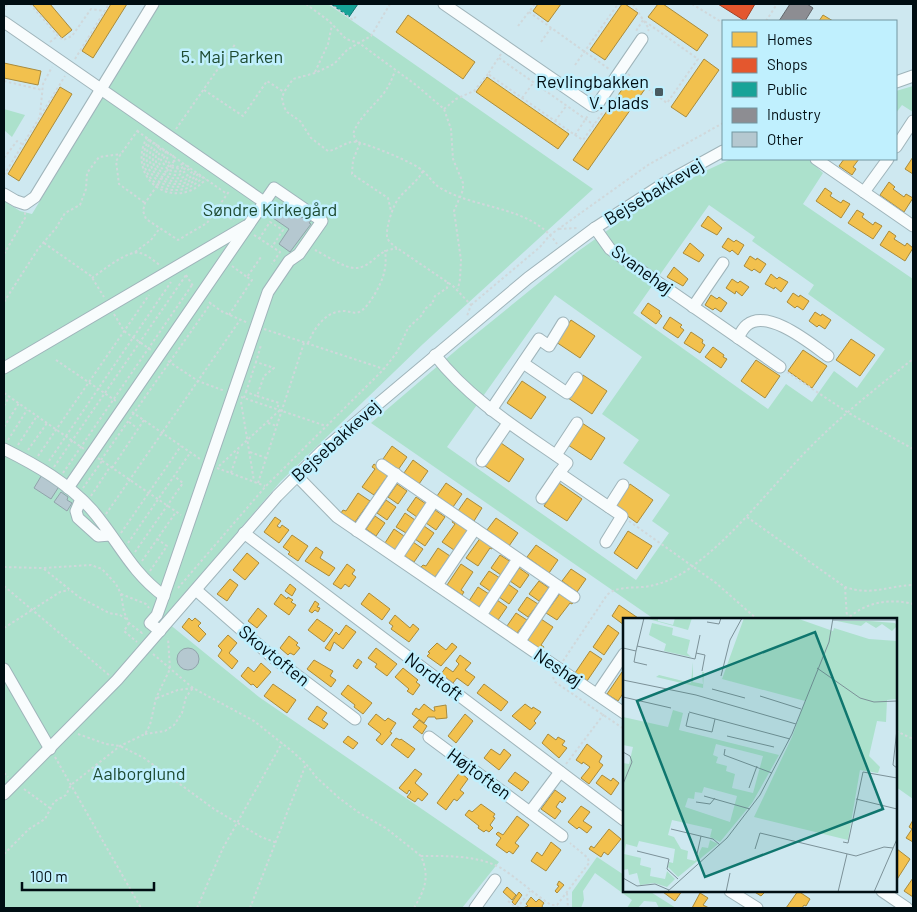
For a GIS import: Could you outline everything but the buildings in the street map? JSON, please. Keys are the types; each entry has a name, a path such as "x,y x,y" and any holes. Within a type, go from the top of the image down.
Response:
{"street":[{"path":"4,194 26,204 35,197 153,4"},
{"path":"444,4 584,102 594,106 599,102 642,40"},
{"path":"4,22 264,202"},
{"path":"897,82 913,76"},
{"path":"897,145 913,121"},
{"name":"Bejsebakkevej","path":"4,794 117,680 244,533 322,451 528,278 595,228 663,184 722,152"},
{"path":"817,160 913,226"},
{"path":"864,192 887,160"},
{"path":"68,488 242,231 274,188 322,222 299,254 289,260 268,292 165,591 156,615 150,623 163,628"},
{"name":"Svanehøj","path":"595,228 610,249 780,367"},
{"path":"4,368 169,271 183,270 242,231"},
{"path":"693,307 723,263"},
{"path":"738,338 747,324 768,321 787,328 828,356"},
{"path":"490,410 539,339 549,346 564,323"},
{"path":"435,355 458,382 490,410 567,463 542,498"},
{"path":"522,362 567,393 577,378"},
{"path":"482,461 508,423"},
{"path":"556,455 577,423"},
{"path":"28,462 68,488 81,500 101,522 144,579 165,591"},
{"path":"382,465 574,597"},
{"path":"559,473 622,516 606,542"},
{"path":"358,531 396,474"},
{"name":"Neshøj","path":"297,476 329,510 623,712"},
{"path":"609,507 624,486"},
{"path":"81,500 76,511 78,518 98,536 113,539"},
{"path":"397,557 434,501"},
{"path":"437,586 475,529"},
{"name":"Nordtoft","path":"244,533 623,819"},
{"path":"481,615 518,559"},
{"name":"Neshøj","path":"520,642 557,586"},
{"name":"Skovtoften","path":"196,590 270,655 355,719"},
{"name":"Neshøj","path":"597,694 623,655"},
{"path":"4,670 50,749"},
{"name":"Højtoften","path":"429,737 562,836"},
{"path":"530,812 560,772"},
{"path":"475,908 495,880"},
{"path":"732,892 757,908"},
{"path":"883,892 907,908"}],"path":[{"path":"4,11 7,4"},
{"path":"30,4 63,40 72,36 91,9 105,11"},
{"path":"76,57 110,4"},
{"path":"306,4 346,38 359,44 416,85 444,109 451,129 453,159 463,183 461,196 454,211 461,260 458,289"},
{"path":"330,4 353,20 357,15"},
{"path":"390,4 371,36 347,50 334,64 315,73 293,79 282,98 287,112 300,121 311,138 328,151 335,150 350,142 358,143 406,161 423,171 441,189 539,224 559,246"},
{"path":"518,26 534,4"},
{"path":"575,65 618,4"},
{"path":"633,4 649,29 642,40"},
{"path":"692,4 722,22"},
{"path":"767,20 777,4"},
{"path":"315,73 328,44 332,25"},
{"path":"541,42 551,28"},
{"path":"171,137 236,43"},
{"path":"444,109 456,99 468,95 478,88 506,47"},
{"path":"499,58 594,125"},
{"path":"40,117 45,77 58,59"},
{"path":"391,213 388,198 352,174 353,160 358,143 353,134 363,115 385,91 395,71"},
{"path":"488,74 575,135 594,106"},
{"path":"4,175 62,80"},
{"path":"4,81 42,90"},
{"path":"204,90 243,116 267,81 284,92"},
{"path":"522,98 534,83"},
{"path":"555,121 566,106"},
{"path":"466,319 472,305 540,247 550,235 648,165 722,124"},
{"path":"140,127 116,161 120,184 145,203"},
{"path":"137,130 228,194"},
{"path":"4,158 17,141 23,144"},
{"path":"158,145 141,152 142,168 150,182 180,169 195,171"},
{"path":"158,145 147,151 147,163 151,174 163,176 179,175 195,171"},
{"path":"158,145 153,152 153,162 156,170 168,180 181,182 187,180 195,171"},
{"path":"158,145 158,161 169,192 183,193 196,188 195,171"},
{"path":"158,145 164,158 163,176 174,188 196,181 195,171"},
{"path":"4,302 38,249 56,228 65,213 80,204 86,189 87,174 99,156 121,154"},
{"path":"178,159 179,154"},
{"path":"173,155 174,161"},
{"path":"178,159 174,161 163,176 145,203 143,211 146,218 178,240 207,223 236,182"},
{"path":"423,171 417,181 400,196 391,213 387,236 389,241 400,250 458,289 472,305"},
{"path":"4,254 25,218 26,204"},
{"path":"216,209 242,231 280,252 272,264"},
{"path":"259,239 270,222 283,230 272,247"},
{"path":"92,278 151,240 160,228"},
{"path":"559,230 582,228"},
{"path":"44,243 92,278 109,306"},
{"path":"305,245 353,268 362,267 385,250 400,250"},
{"path":"308,344 313,331 324,318 334,313 361,312 368,305 384,274 385,250"},
{"path":"134,252 151,258 169,271"},
{"path":"247,277 261,257"},
{"path":"224,260 252,280 229,315"},
{"path":"28,462 105,393 183,270 200,295 210,303 229,315 255,326"},
{"path":"28,462 98,389 173,280 165,284"},
{"path":"165,591 176,590 266,486 384,369 397,352 408,328 432,304 435,296 447,288 448,282"},
{"path":"28,462 113,399 192,285"},
{"path":"28,462 89,382 150,293"},
{"path":"81,500 102,461 210,303"},
{"path":"101,522 240,320"},
{"path":"326,426 244,398 266,329 384,369"},
{"path":"258,483 277,426 280,410 304,342"},
{"path":"56,360 208,465"},
{"path":"623,728 555,682 553,678 558,667 607,595 613,590 651,586 668,581 693,567 718,546 796,461 847,412 913,360"},
{"path":"256,362 274,368 264,376 257,396"},
{"path":"780,367 847,412 913,450"},
{"path":"246,392 279,403 280,410"},
{"path":"4,406 10,397"},
{"path":"240,397 254,482"},
{"path":"4,427 18,403"},
{"path":"27,409 28,462"},
{"path":"266,486 217,468 280,410"},
{"path":"28,462 37,416"},
{"path":"81,500 111,467 144,420"},
{"path":"129,422 138,428"},
{"path":"267,422 277,426"},
{"path":"28,462 47,423"},
{"path":"113,539 181,446"},
{"path":"231,473 239,448"},
{"path":"250,452 266,458"},
{"path":"129,561 174,476 190,453"},
{"path":"129,561 183,483 174,476"},
{"path":"129,561 157,539 176,512"},
{"path":"622,516 731,595 756,618"},
{"path":"747,516 845,587 857,591 870,592 913,585"},
{"path":"144,579 167,546 157,539"},
{"path":"4,567 43,568 91,565 102,569 116,584 121,594 124,612 132,626"},
{"path":"43,568 69,590 109,613 120,615 129,622"},
{"path":"4,586 95,664 117,680"},
{"path":"845,587 847,618"},
{"path":"4,628 60,592 69,590"},
{"path":"121,594 146,604 156,615"},
{"path":"848,618 855,612 870,605 888,601 913,604"},
{"path":"129,622 124,631 193,688 254,722 293,752 339,798 358,812 387,828 421,856 426,868 425,888 414,908"},
{"path":"144,734 150,725 156,698 170,669 163,628"},
{"path":"156,698 178,690 193,688"},
{"path":"4,854 29,829 46,819 54,802 66,795 71,786 120,746 144,734 165,731 174,725 182,713 186,697 193,688"},
{"path":"560,772 604,715"},
{"path":"68,730 106,744 120,746 144,758 214,809 236,823 277,843"},
{"path":"897,731 913,739"},
{"path":"197,908 223,848 282,743"},
{"path":"50,749 141,908"},
{"path":"250,908 277,843 306,764"},
{"path":"14,783 50,808"},
{"path":"421,856 461,856 500,868 551,905 557,905 589,863 588,858 562,836"},
{"path":"508,901 517,908 530,891"},
{"path":"567,893 568,908"}],"green space":[{"name":"Søndre Kirkegård","path":"160,4 328,4 593,189 423,344 281,481 163,619 259,697 499,862 462,908 4,908 4,201 20,211 32,214"},
{"path":"913,86 913,112 902,105 897,112 897,91"},
{"path":"4,109 25,115 12,137 4,130"},
{"path":"729,160 809,160 823,173 803,204 913,279 913,799 897,788 897,618 653,618 371,423 460,347 577,252 632,213 701,173","holes":["709,205 755,237 752,241 814,285 808,294 885,349 857,388 834,371 812,402 786,384 768,409 633,313","555,295 642,357 602,414 639,440 623,463 670,495 652,521 669,533 636,580 447,447"]},
{"path":"597,857 623,874 623,892 651,892 676,908 659,908 656,902 644,901 638,908 627,908 632,900 595,873 583,891 584,900 581,908 572,908 572,892"}],"place":[{"name":"Revlingbakken V. plads","path":"659,92"}],"park label":[{"name":"5. Maj Parken","path":"232,57"},
{"name":"Aalborglund","path":"139,774"}]}
